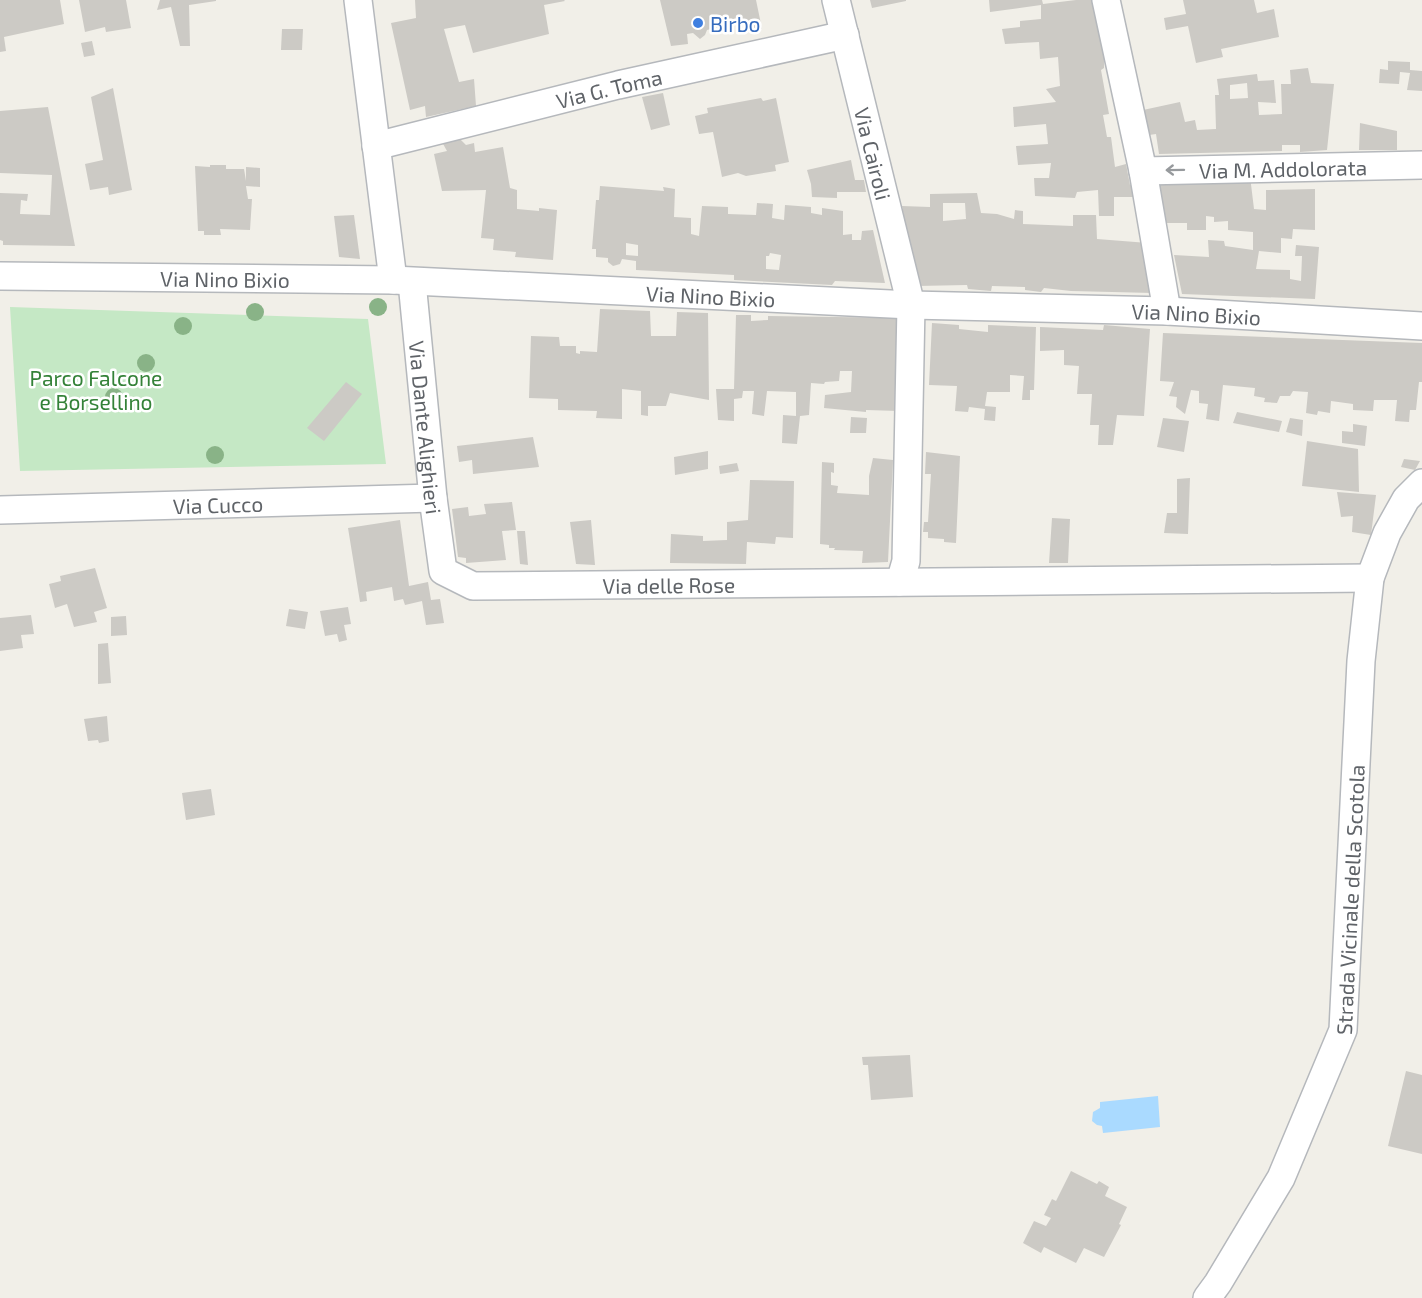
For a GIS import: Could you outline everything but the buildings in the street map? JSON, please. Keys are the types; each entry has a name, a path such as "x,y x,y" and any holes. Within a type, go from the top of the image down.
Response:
{"street":[{"name":"Via Dante Alighieri","path":"358,0 376,146 402,281 443,571"},
{"name":"Via Cairoli","path":"836,0 911,305 906,561 900,582"},
{"path":"1106,0 1143,171 1167,311"},
{"name":"Via G. Toma","path":"376,146 618,85 844,35"},
{"name":"Via M. Addolorata","path":"1143,171 1422,165"},
{"name":"Via Nino Bixio","path":"0,276 402,281 911,305 1167,311 1422,326"},
{"name":"Strada Vicinale della Scotola","path":"1207,1298 1224,1274 1281,1178 1343,1030 1361,661 1370,578 1387,533 1406,499 1422,483"},
{"name":"Via Cucco","path":"0,510 434,498"},
{"name":"Via delle Rose","path":"443,571 473,586 1370,578"}],"green space":[{"name":"Parco Falcone e Borsellino","path":"10,307 368,319 386,464 20,471"}],"water":[{"path":"1158,1096 1160,1127 1103,1133 1102,1126 1092,1121 1093,1112 1100,1108 1100,1102"}],"place":[{"name":"Birbo","path":"698,23"}]}
